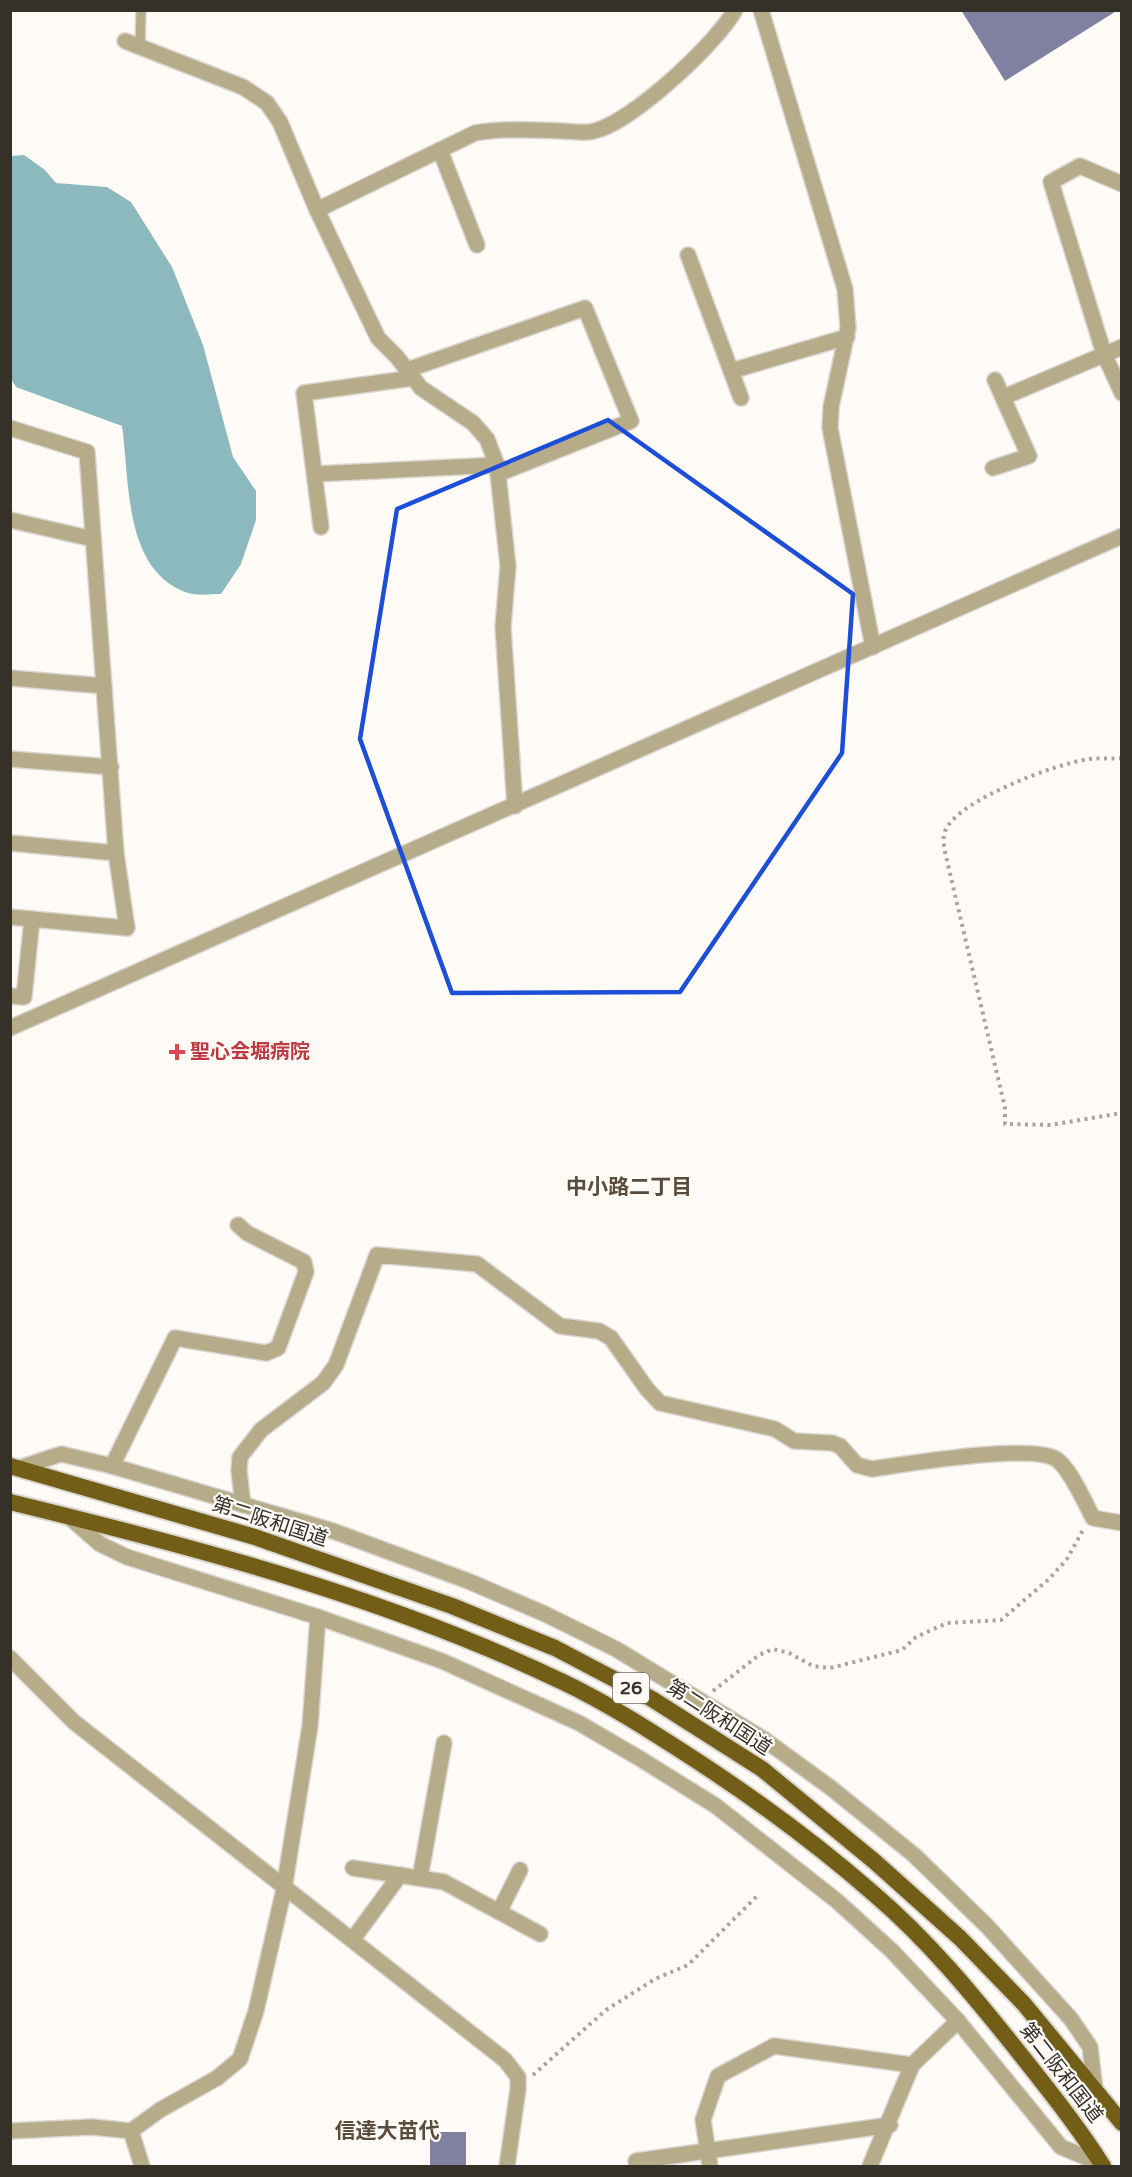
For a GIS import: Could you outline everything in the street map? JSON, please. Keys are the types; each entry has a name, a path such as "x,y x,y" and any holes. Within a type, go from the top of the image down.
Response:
{"highway":[{"name":"第二阪和国道","path":"15,1467 255,1537 452,1606 555,1648 652,1699 762,1769 874,1861 960,1938 1024,2004 1122,2123"},
{"name":"第二阪和国道","path":"10,1502 282,1575 405,1615 546,1674 635,1721 745,1792 875,1894 963,1982 1079,2127 1103,2165"}],"street":[{"path":"317,210 475,133 496,129 593,132 613,124 686,69 725,29 735,10"},
{"path":"762,10 845,289 847,337 831,407 830,428 873,647"},
{"path":"125,42 243,87 267,103 280,122 317,210 378,338 421,388 440,404 473,423 486,439 498,470 508,566 503,627 515,807"},
{"path":"440,150 477,245"},
{"path":"1122,184 1080,166 1051,182 1104,354 1122,393"},
{"path":"688,255 741,398"},
{"path":"315,474 498,470 631,421 585,308 410,374 304,393 321,527"},
{"path":"731,371 847,337"},
{"path":"1004,397 1122,347"},
{"path":"993,468 1029,456 995,380"},
{"path":"10,428 87,452 116,853 127,928 10,917"},
{"path":"10,520 93,539"},
{"path":"10,1028 515,807 1122,536"},
{"path":"10,678 104,686"},
{"path":"10,759 111,767"},
{"path":"10,843 116,853"},
{"path":"10,996 24,997 32,919"},
{"path":"112,1466 175,1338 266,1353 278,1348 306,1272 304,1262 247,1233 238,1225"},
{"path":"243,1505 239,1471 240,1457 261,1431 323,1383 336,1365 377,1255 477,1264 560,1326 599,1331 611,1338 647,1389 660,1402 775,1429 794,1441 832,1443 840,1446 857,1465 872,1469 998,1454 1055,1458 1063,1466 1093,1518 1122,1523"},
{"path":"15,1467 62,1454 112,1466 333,1530 468,1581 545,1614 616,1649 765,1740 831,1788 914,1855 987,1926 1071,2019 1090,2048 1095,2089"},
{"path":"68,1516 100,1544 127,1557 318,1617 442,1661 579,1724 716,1806 837,1901 892,1952 958,2021 1061,2147 1103,2165"},
{"path":"10,2131 92,2127 131,2131 160,2110 217,2079 240,2059 256,2011 284,1889 310,1726 318,1617"},
{"path":"10,1658 74,1722 284,1889 353,1939 505,2060 518,2077 507,2166"},
{"path":"420,1878 444,1743"},
{"path":"353,1868 444,1882 540,1934"},
{"path":"499,1912 520,1870"},
{"path":"353,1939 400,1875"},
{"path":"870,2166 890,2125 912,2065 958,2021"},
{"path":"710,2166 703,2120 718,2076 774,2046 912,2065"},
{"path":"637,2166 636,2161 890,2125"},
{"path":"131,2131 141,2166"}],"lane":[{"path":"140,47 141,10"}],"path":[{"path":"1122,758 1089,759 1016,782 969,806 952,818 944,832 945,852 1005,1108 1005,1124 1051,1125 1122,1113"},
{"path":"702,1700 759,1655 773,1649 789,1653 813,1666 830,1668 902,1650 916,1637 948,1623 1001,1620 1049,1579 1067,1559 1085,1526 1093,1518"},
{"path":"518,2089 606,2010 655,1979 688,1965 758,1895"}],"highlighted area":[{"path":"608,420 853,594 842,753 680,992 452,993 360,739 397,509"}],"water":[{"path":"24,155 45,170 56,183 107,187 131,202 172,267 203,345 233,457 256,491 256,520 241,564 221,594 188,593 167,582 151,565 141,545 134,522 129,497 122,426 16,387 11,379 11,156"}],"building":[{"path":"961,10 1118,10 1005,81"},
{"path":"430,2132 466,2132 466,2166 430,2166"}],"place":[{"name":"聖心会堀病院","path":"177,1052"}],"district":[{"name":"中小路二丁目","path":"629,1187"},
{"name":"信達大苗代","path":"387,2131"}]}
